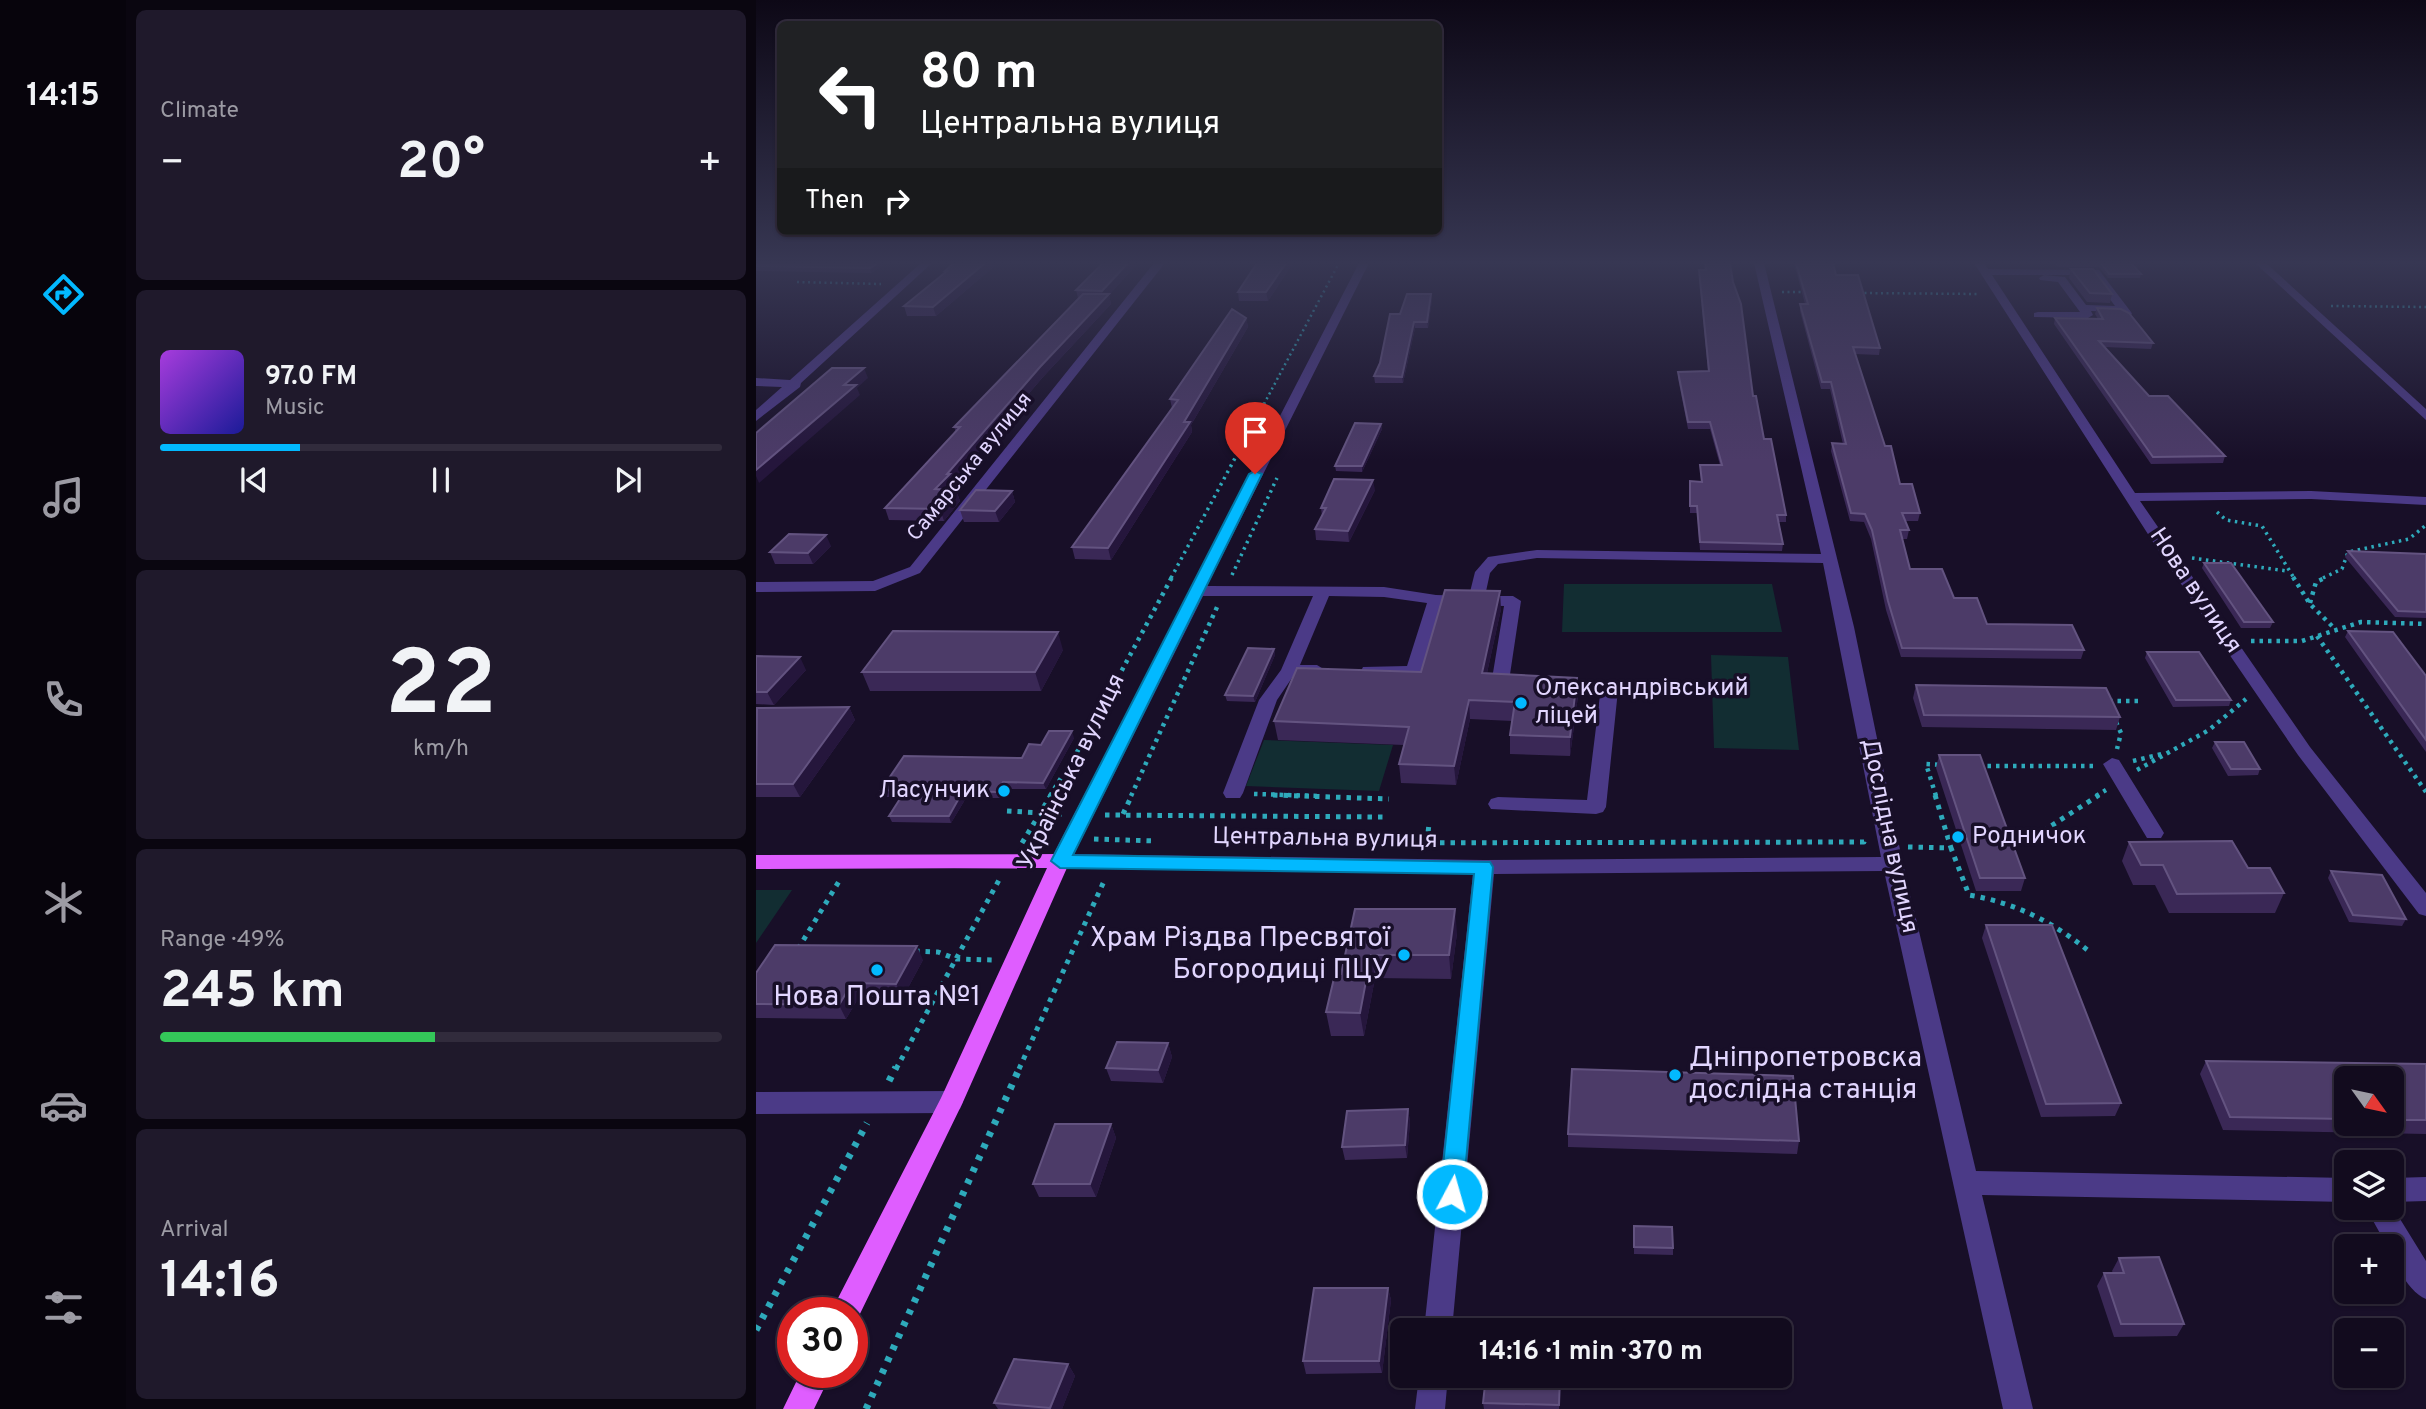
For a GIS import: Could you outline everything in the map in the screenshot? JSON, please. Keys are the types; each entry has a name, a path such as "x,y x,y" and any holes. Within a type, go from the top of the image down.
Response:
{"main road":[{"name":"Центральна вулиця","path":"756,862 1060,861"},
{"name":"Українська вулиця","path":"854,1297 951,1102 1060,861"},
{"path":"799,1409 809,1388"}],"street":[{"path":"756,417 856,329"},
{"name":"Самарська вулиця","path":"756,587 875,586 915,570 1108,329"},
{"name":"Українська вулиця","path":"1060,861 1331,329"},
{"name":"Дослідна вулиця","path":"1775,329 1846,627 1892,856 2018,1409"},
{"name":"Нова вулиця","path":"2020,329 2169,556 2304,751 2426,908"},
{"path":"2330,329 2426,416"},
{"path":"756,382 796,384"},
{"path":"2132,497 2311,495 2426,501"},
{"path":"1476,600 1483,572 1493,560 1537,554 1829,559"},
{"path":"1195,592 1226,589 1384,592 1436,600 1513,601 1500,685 1609,690 1596,807 1498,804"},
{"path":"1233,793 1268,700 1289,670 1323,591"},
{"path":"1289,670 1414,671 1436,600"},
{"path":"2117,771 2154,833"},
{"name":"Центральна вулиця","path":"1060,861 1484,867 1892,856"},
{"path":"1439,1318 1484,867"},
{"path":"756,1103 951,1102"},
{"path":"1967,1183 2334,1191"},
{"path":"2404,1190 2426,1189"},
{"path":"2386,1220 2426,1286"},
{"path":"1430,1409 1433,1388"}],"path":[{"path":"756,1330 1010,862 1042,813 1098,716 1304,329"},
{"path":"1123,814 1281,470"},
{"path":"2200,496 2226,520 2262,526 2310,604 2336,630"},
{"path":"2310,604 2316,582 2342,569 2348,552 2409,539 2426,525"},
{"path":"2169,556 2288,571"},
{"path":"2230,641 2302,641 2361,622 2426,624"},
{"path":"2317,636 2426,792"},
{"path":"2034,837 2117,771 2166,753 2209,730 2260,687"},
{"path":"2117,771 2121,733 2106,701 2138,701"},
{"path":"1967,765 2117,771 2166,753"},
{"path":"1953,765 1926,764 1951,848 1969,895 1998,900 2058,925 2090,952"},
{"path":"1233,793 1390,799"},
{"path":"1007,811 1082,815 1384,817"},
{"path":"1427,842 1429,824"},
{"path":"866,1409 1108,872 1116,871 1129,839"},
{"path":"1892,856 1951,848"},
{"path":"809,949 796,949 851,863"},
{"path":"902,950 938,952 956,959 1015,961"}],"green space":[{"path":"1564,584 1772,584 1782,632 1562,632"},
{"path":"1711,655 1788,657 1799,750 1714,748"},
{"path":"1264,740 1393,745 1379,791 1246,786"},
{"path":"756,890 792,890 756,943"}],"building":[{"path":"1049,329 1076,329 935,489 956,490 940,509 885,508 960,427 954,427"},
{"path":"1218,329 1240,329 1184,422 1190,422 1108,548 1072,547 1178,400 1170,399"},
{"path":"1387,329 1413,329 1402,377 1374,376 1380,363"},
{"path":"1705,329 1744,329 1753,396 1756,396 1764,439 1771,439 1786,515 1777,515 1783,544 1700,542 1697,506 1690,506 1690,481 1702,482 1700,465 1722,465 1710,422 1688,422 1678,372 1709,371"},
{"path":"1807,329 1874,329 1880,348 1853,347 1885,446 1891,446 1900,484 1912,484 1920,513 1902,513 1909,530 1900,530 1910,569 1942,569 1954,598 1977,598 1987,624 2072,625 2084,650 1902,648 1872,530 1865,514 1851,513 1832,443 1846,444 1831,382 1822,382"},
{"path":"2063,329 2142,329 2153,343 2099,341 2149,396 2168,396 2225,456 2153,457"},
{"path":"832,368 864,368 844,385 856,385 756,470 756,433"},
{"path":"1355,423 1381,424 1362,466 1335,466"},
{"path":"1334,479 1373,480 1348,531 1315,529 1326,508 1321,508"},
{"path":"976,490 1012,491 995,511 960,510"},
{"path":"789,534 826,535 808,553 770,552"},
{"path":"2348,551 2426,554 2426,612 2398,611"},
{"path":"2204,563 2231,563 2273,622 2244,622"},
{"path":"1445,590 1500,591 1482,673 1577,678 1570,737 1510,735 1515,702 1469,700 1454,766 1399,764 1409,727 1274,721 1297,668 1421,672"},
{"path":"893,631 1058,632 1035,672 862,672"},
{"path":"2348,631 2393,632 2426,676 2426,740"},
{"path":"1248,648 1274,649 1253,696 1225,695"},
{"path":"2147,652 2199,652 2231,700 2176,700"},
{"path":"756,656 800,657 767,692 756,692"},
{"path":"1916,685 2106,688 2120,717 1924,715"},
{"path":"849,707 793,784 756,784 757,708"},
{"path":"1049,731 1072,731 1043,783 1003,782 997,792 963,791 949,816 889,816 905,791 881,790 904,756 1022,758 1029,744 1041,745"},
{"path":"2215,742 2244,742 2260,769 2231,769"},
{"path":"1939,755 1980,755 2025,878 1980,878"},
{"path":"2232,841 2248,868 2270,868 2284,893 2177,894 2163,865 2141,865 2129,842"},
{"path":"2331,871 2382,875 2406,919 2353,915"},
{"path":"1355,909 1455,909 1449,955 1371,955 1360,1013 1326,1012 1335,974 1341,974"},
{"path":"1986,925 2052,925 2121,1103 2046,1104"},
{"path":"775,945 917,946 896,984 852,983 839,1005 756,1004 756,973"},
{"path":"1117,1042 1168,1043 1158,1070 1106,1068"},
{"path":"2206,1061 2426,1064 2426,1120 2404,1120 2404,1066 2334,1066 2334,1119 2230,1117"},
{"path":"1572,1069 1793,1076 1799,1141 1568,1134"},
{"path":"1408,1109 1405,1145 1342,1147 1347,1111"},
{"path":"1055,1124 1111,1124 1090,1184 1033,1184"},
{"path":"1634,1226 1672,1227 1673,1248 1634,1247"},
{"path":"2159,1257 2184,1324 2121,1324 2104,1273 2124,1273 2119,1258"},
{"path":"1314,1288 1388,1288 1379,1361 1303,1361"},
{"path":"1014,1359 1068,1364 1050,1408 994,1403"},
{"path":"1485,1388 1560,1388 1559,1405 1483,1403"}],"place":[{"name":"Олександрівський ліцей","path":"1521,703"},
{"name":"Ласунчик","path":"1004,791"},
{"name":"Родничок","path":"1958,837"},
{"name":"Храм Різдва Пресвятої Богородиці ПЦУ","path":"1404,955"},
{"name":"Нова Пошта №1","path":"877,970"},
{"name":"Дніпропетровска дослідна станція","path":"1675,1075"}],"route":[{"path":"1255,474 1060,861 1484,867 1452,1194"}]}
